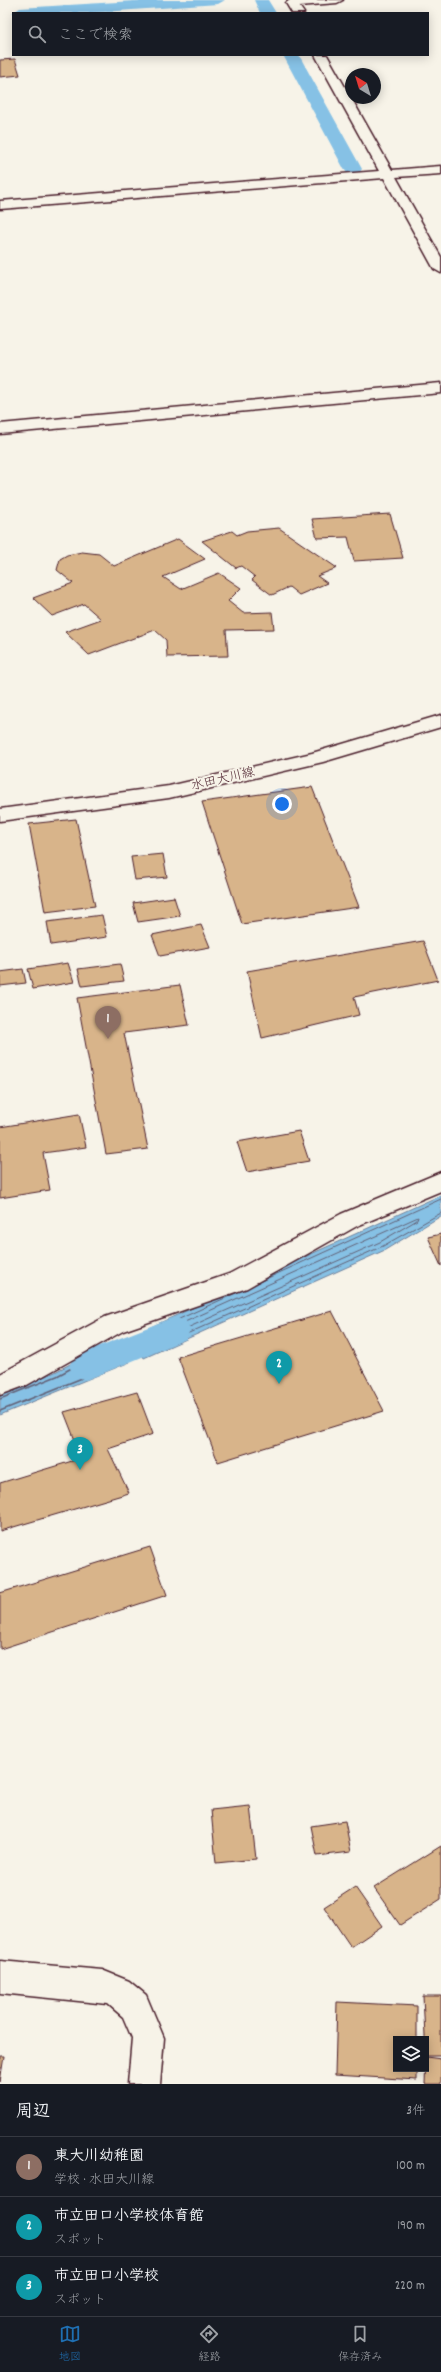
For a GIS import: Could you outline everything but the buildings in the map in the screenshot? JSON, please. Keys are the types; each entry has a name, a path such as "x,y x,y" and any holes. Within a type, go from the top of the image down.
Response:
{"street":[{"path":"293,5 337,0"},
{"path":"322,56 441,269"},
{"path":"0,205 441,170"},
{"path":"0,429 441,388"},
{"name":"水田大川線","path":"0,815 169,792 316,758 441,721"},
{"path":"0,1385 18,1378 114,1324 238,1281 349,1220 441,1181"},
{"path":"0,1977 102,1986 118,1992 135,2006 148,2038 144,2084"}],"water":[{"path":"441,1195 441,1216 385,1250 144,1358 133,1335"},
{"path":"114,1341 130,1362 0,1415 0,1396 55,1372"}],"waterway":[{"path":"35,12 218,0"},
{"path":"261,0 267,12"},
{"path":"292,56 353,169"},
{"path":"86,1366 174,1330"}],"place":[{"name":"東大川幼稚園","path":"108,1039"},
{"name":"市立田口小学校体育館","path":"279,1384"},
{"name":"市立田口小学校","path":"80,1470"}]}
